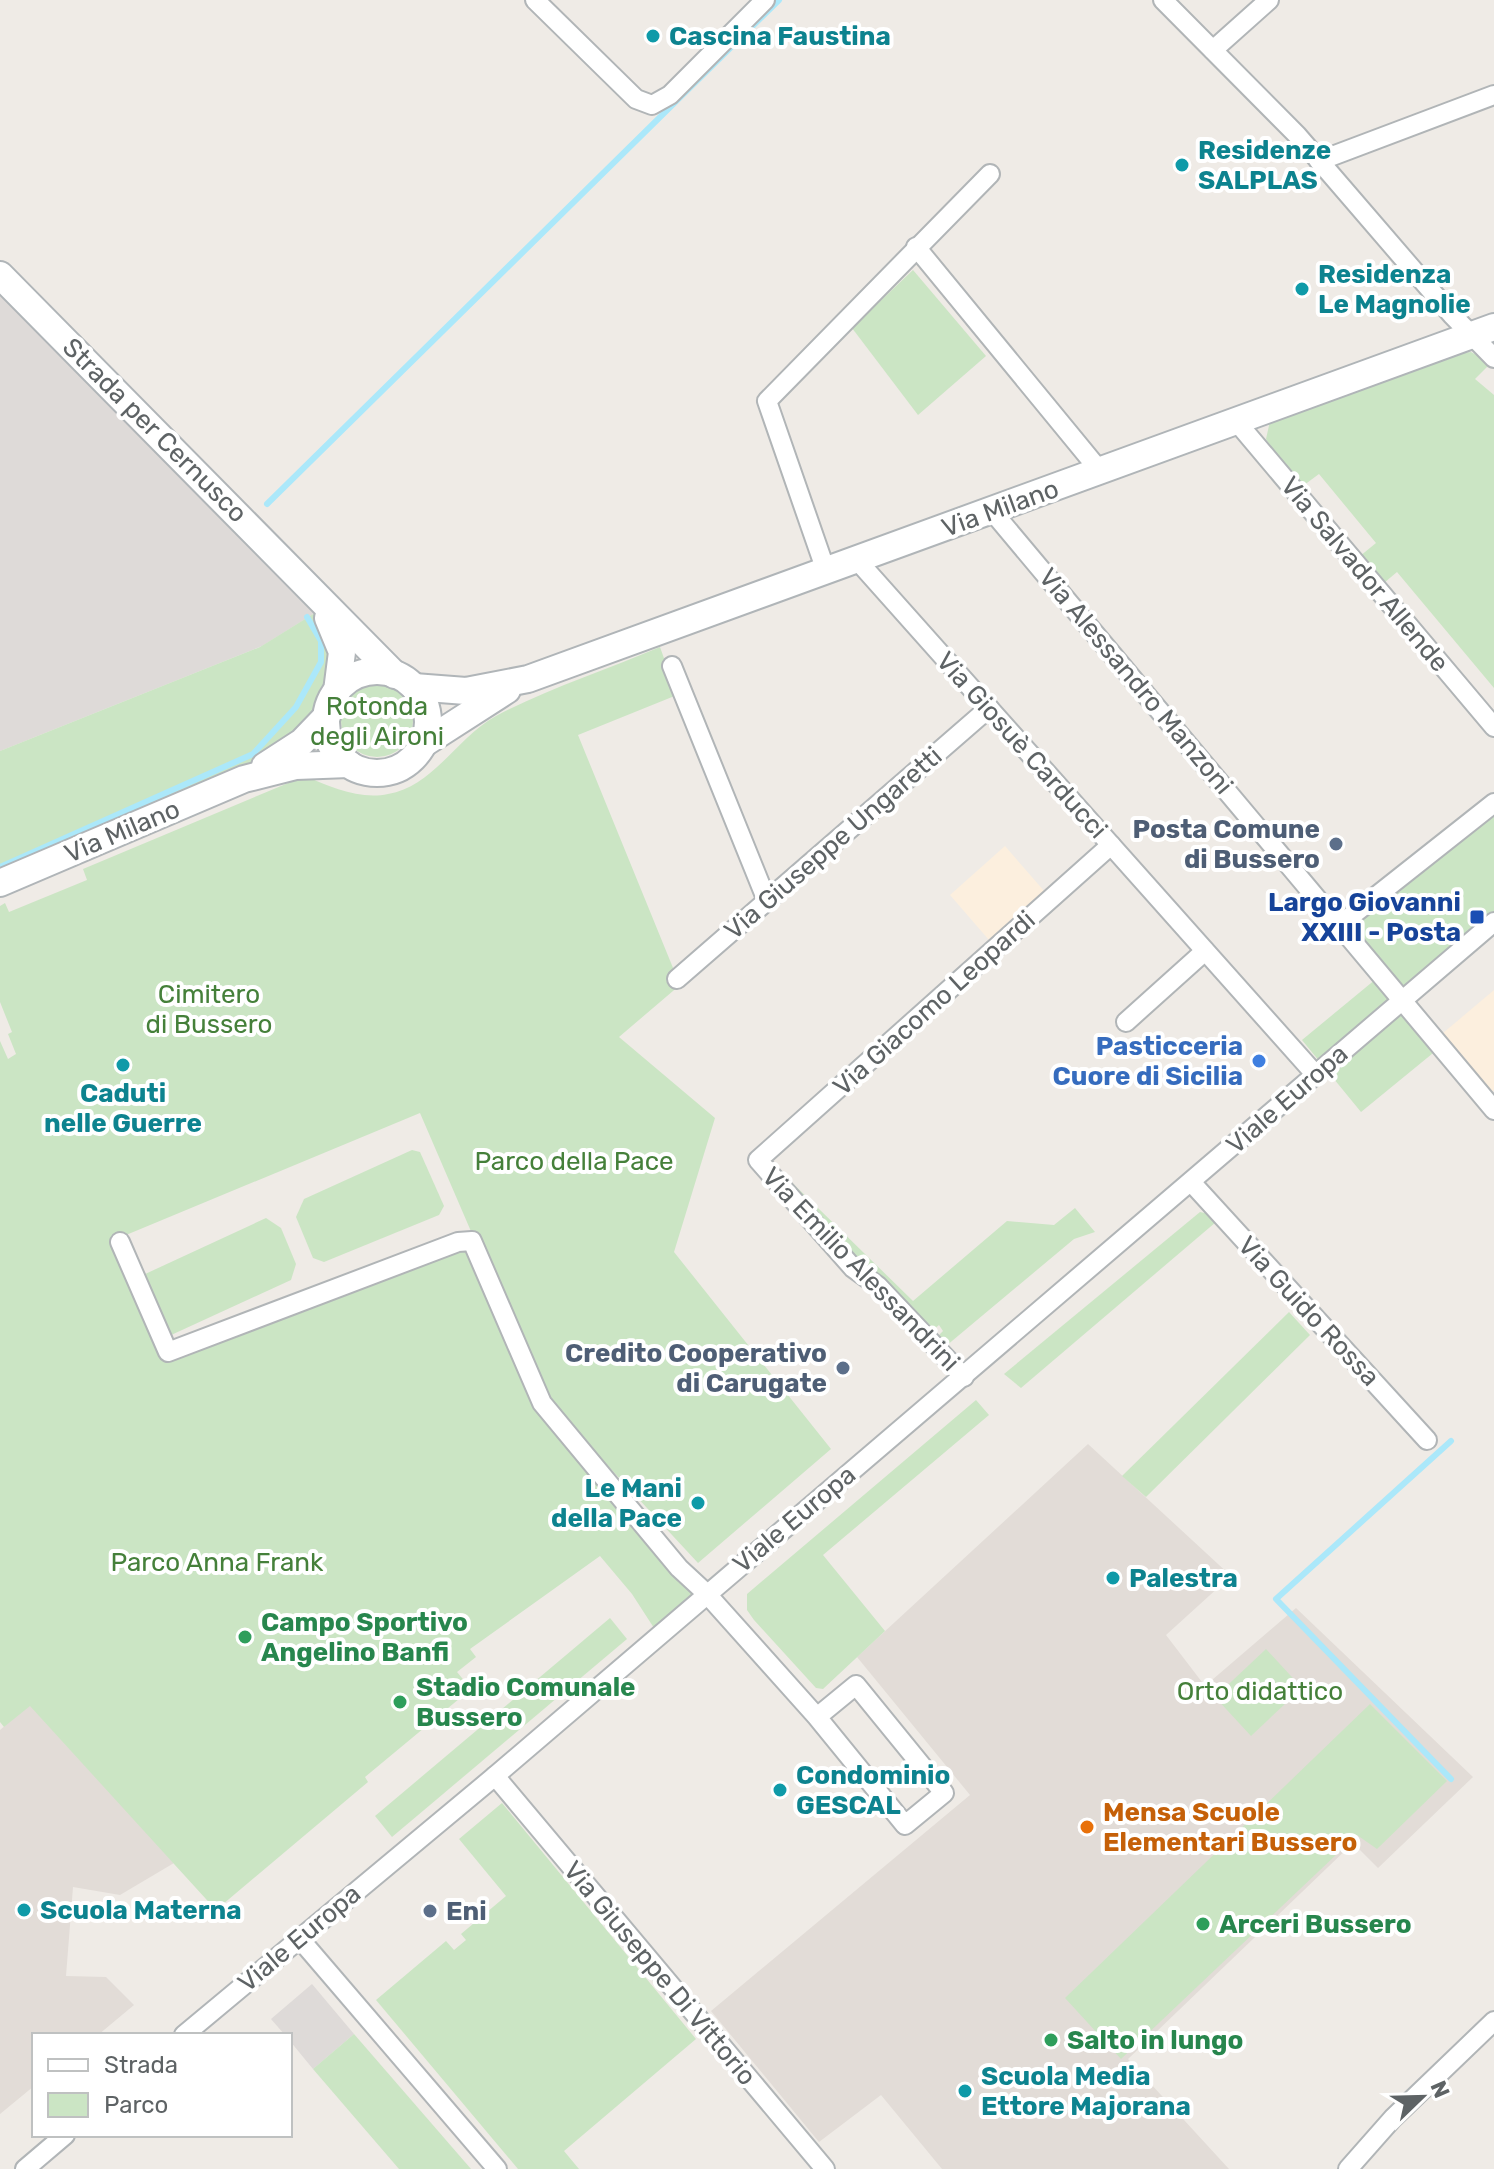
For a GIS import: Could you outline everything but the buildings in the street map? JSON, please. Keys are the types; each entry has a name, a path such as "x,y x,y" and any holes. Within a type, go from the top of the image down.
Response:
{"street":[{"path":"535,0 636,99 652,105 670,95 765,0"},
{"path":"1163,0 1482,331 1494,358"},
{"path":"1213,50 1269,0"},
{"path":"1319,161 1494,95"},
{"path":"826,571 767,401 990,174"},
{"path":"916,247 1100,471"},
{"name":"Strada per Cernusco","path":"5,289 405,681"},
{"name":"Via Milano","path":"244,779 296,766 349,764 367,772 391,771 408,762 423,744 475,708 528,679 1482,331"},
{"name":"Via Salvador Allende","path":"1236,421 1494,727"},
{"name":"Via Alessandro Manzoni","path":"992,511 1494,1110"},
{"name":"Via Giosuè Carducci","path":"857,560 1315,1074"},
{"name":"Strada per Cernusco","path":"309,588 341,647 337,691"},
{"path":"672,666 767,901"},
{"name":"Via Milano","path":"0,883 244,779 299,745 327,716 337,691 360,674 381,671 405,681 466,691 528,679"},
{"path":"405,681 427,714 423,744"},
{"name":"Via Giuseppe Ungaretti","path":"677,979 989,708"},
{"path":"327,716 331,743 349,764"},
{"path":"1341,924 1494,803"},
{"name":"Via Giacomo Leopardi","path":"758,1160 1111,845"},
{"name":"Viale Europa","path":"186,2033 495,1776 1494,922"},
{"path":"1126,1022 1205,951"},
{"name":"Via Emilio Alessandrini","path":"758,1160 853,1268 878,1286 964,1377"},
{"name":"Via Guido Rossa","path":"1191,1182 1427,1440"},
{"path":"120,1242 168,1352 470,1239 542,1403 679,1568 706,1593 817,1717 905,1825 944,1793 856,1685 817,1717"},
{"name":"Via Giuseppe Di Vittorio","path":"495,1776 825,2169"},
{"path":"299,1938 497,2169"},
{"path":"1348,2169 1425,2085 1494,2021"},
{"path":"25,2169 63,2137"}],"shaded area":[{"path":"0,275 323,608 262,646 0,751"},
{"path":"1005,846 1045,892 989,940 950,895"},
{"path":"1494,990 1494,1090 1492,1092 1443,1033"},
{"path":"1088,1444 1231,1576 1166,1635 1205,1686 1296,1608 1473,1777 1378,1868 1353,1843 1128,2059 1229,2169 942,2169 881,2095 819,2142 711,2011 970,1795 857,1657"},
{"path":"30,1705 174,1863 120,1895 73,1887 66,1976 106,1977 134,2005 100,2033 32,2033 32,2088 0,2114 0,1730"},
{"path":"312,1984 354,2034 313,2069 292,2043 292,2033 283,2033 271,2019"}],"green space":[{"path":"913,270 986,356 918,415 852,328"},
{"path":"1471,352 1491,363 1475,379 1494,395 1494,688 1397,572 1378,588 1354,561 1376,543 1319,474 1296,491 1266,439 1270,421 1454,354"},
{"path":"318,611 330,634 326,691 315,714 278,751 0,878 0,751 260,647"},
{"path":"660,647 677,695 578,735 680,985 619,1037 715,1118 674,1252 831,1449 698,1563 583,1439 703,1587 654,1628 632,1594 600,1556 470,1649 476,1657 457,1672 471,1689 365,1777 368,1782 216,1910 30,1706 4,1727 0,1722 0,1041 8,1059 16,1054 8,1034 12,1032 0,1002 0,906 5,903 9,912 87,880 83,869 305,776 367,795 404,789 432,772 469,736 496,716 556,688","holes":["420,1113 473,1236 168,1351 114,1240"]},
{"name":"Rotonda degli Aironi","path":"377,685 397,691 407,701 413,721 407,741 397,751 377,757 357,751 347,741 341,721 347,701 357,691"},
{"path":"1494,806 1494,922 1402,1003 1438,1049 1361,1112 1302,1040 1382,974 1343,924"},
{"path":"412,1150 420,1152 444,1206 439,1215 324,1262 313,1258 296,1217 304,1199"},
{"path":"771,1162 913,1301 1007,1221 1054,1225 1075,1208 1095,1232 1074,1239 946,1346 938,1336 943,1331 939,1325 932,1331 856,1262"},
{"path":"1200,1212 1209,1214 1216,1222 1021,1388 1004,1374"},
{"path":"266,1218 281,1228 296,1264 291,1280 169,1336 143,1275"},
{"path":"1289,1312 1310,1335 1146,1497 1122,1476"},
{"path":"976,1400 989,1415 823,1555 885,1631 823,1689 816,1688 754,1620 747,1610 747,1594"},
{"path":"610,1618 627,1639 392,1837 375,1816"},
{"name":"Orto didattico","path":"1266,1649 1302,1688 1251,1736 1215,1697"},
{"name":"Arceri Bussero","path":"1370,1704 1447,1781 1377,1849 1357,1835 1121,2059 1065,1998"},
{"path":"502,1803 696,2039 564,2151 579,2169 518,2169 376,2000 446,1941 454,1950 466,1940 461,1934 506,1896 459,1839"},
{"path":"354,2034 471,2169 399,2169 313,2069"}],"waterway":[{"path":"267,504 779,0"},
{"path":"0,867 253,754 296,707 321,662 321,641 307,617"},
{"path":"1451,1441 1276,1599 1451,1779"}],"place":[{"name":"Cascina Faustina","path":"653,36"},
{"name":"Residenze SALPLAS","path":"1182,165"},
{"name":"Residenza Le Magnolie","path":"1302,289"},
{"name":"Posta Comune di Bussero","path":"1336,844"},
{"name":"Largo Giovanni XXIII - Posta","path":"1477,917"},
{"name":"Pasticceria Cuore di Sicilia","path":"1259,1061"},
{"name":"Caduti nelle Guerre","path":"123,1065"},
{"name":"Credito Cooperativo di Carugate","path":"843,1368"},
{"name":"Le Mani della Pace","path":"698,1503"},
{"name":"Palestra","path":"1113,1578"},
{"name":"Campo Sportivo Angelino Banfi","path":"245,1637"},
{"name":"Stadio Comunale Bussero","path":"400,1702"},
{"name":"Condominio GESCAL","path":"780,1790"},
{"name":"Mensa Scuole Elementari Bussero","path":"1087,1827"},
{"name":"Scuola Materna","path":"24,1910"},
{"name":"Eni","path":"430,1911"},
{"name":"Arceri Bussero","path":"1203,1924"},
{"name":"Salto in lungo","path":"1051,2040"},
{"name":"Scuola Media Ettore Majorana","path":"965,2091"}],"park label":[{"name":"Cimitero di Bussero","path":"209,1009"},
{"name":"Parco della Pace","path":"574,1161"},
{"name":"Parco Anna Frank","path":"217,1562"}]}
